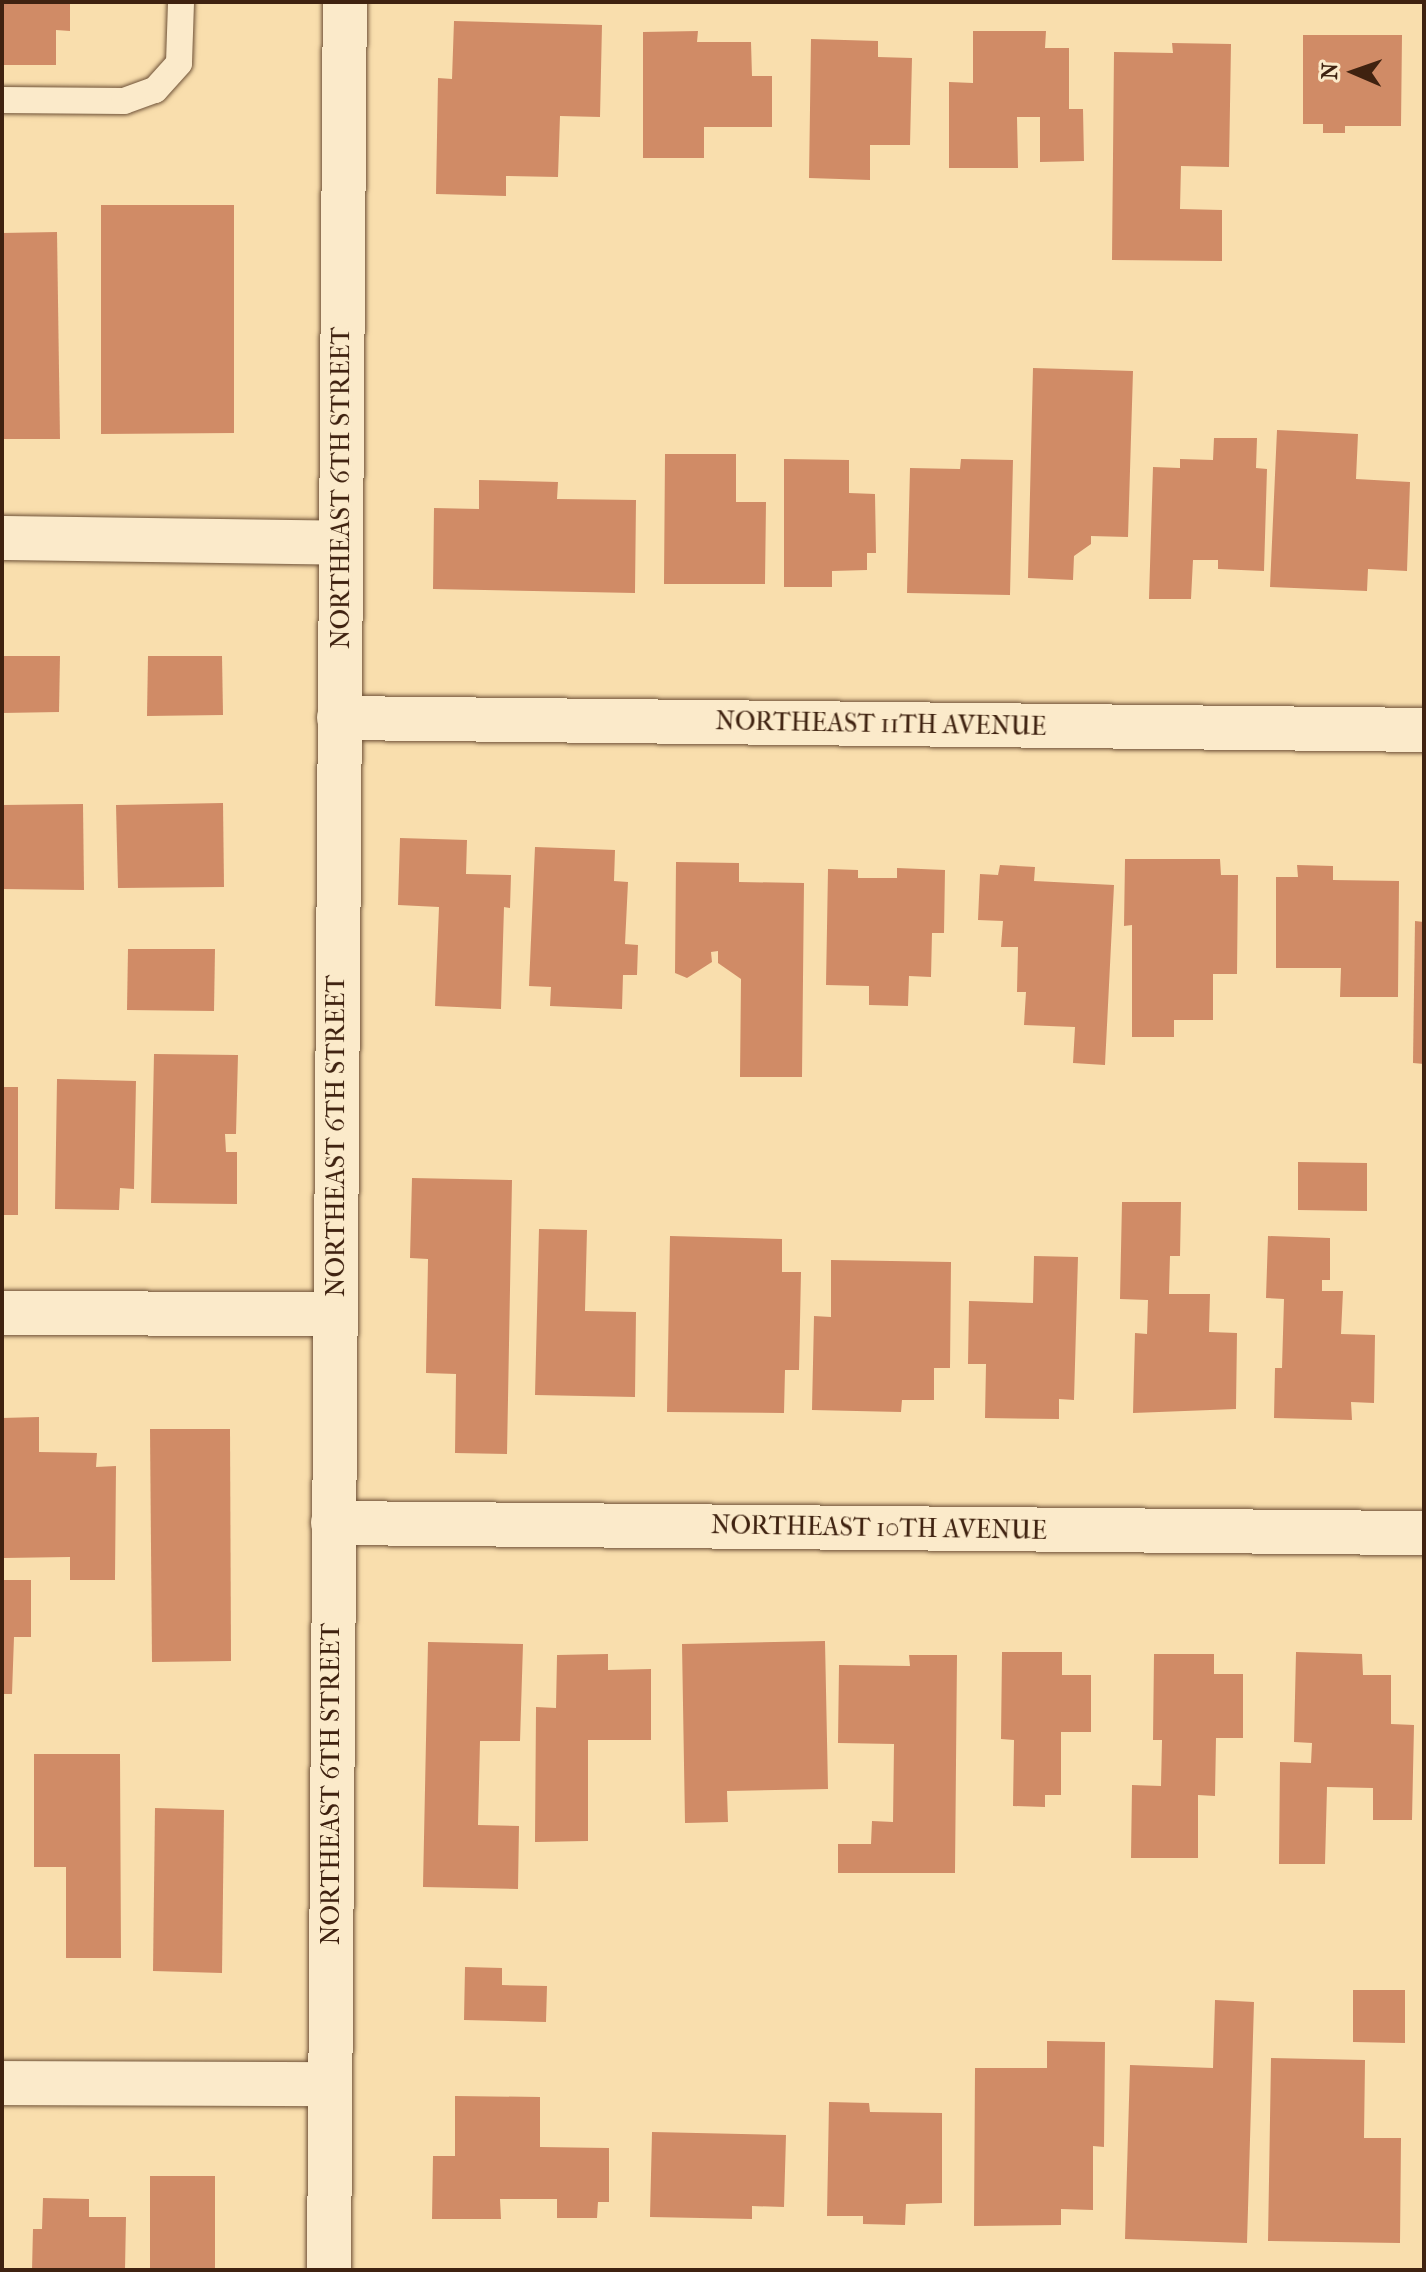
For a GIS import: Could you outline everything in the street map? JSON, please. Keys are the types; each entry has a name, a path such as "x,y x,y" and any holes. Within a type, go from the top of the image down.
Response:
{"street":[{"name":"NORTHEAST 6TH STREET","path":"329,2270 345,2"},
{"path":"2,538 341,543"},
{"name":"NORTHEAST 11TH AVENUE","path":"339,718 1424,730"},
{"path":"2,1313 335,1314"},
{"name":"NORTHEAST 10TH AVENUE","path":"333,1523 1424,1533"},
{"path":"2,2083 328,2084"}],"lane":[{"path":"2,100 124,101 155,90 179,63 181,2"}],"building":[{"path":"2,2 70,2 70,31 56,30 56,65 2,65"},
{"path":"454,21 602,25 600,117 560,116 558,177 506,176 506,196 436,194 438,78 452,79"},
{"path":"698,31 697,42 751,42 752,76 772,76 772,127 704,127 704,158 643,158 643,32"},
{"path":"973,31 1046,31 1045,48 1069,48 1069,109 1083,109 1084,161 1040,162 1040,117 1017,117 1018,168 949,168 949,82 973,83"},
{"path":"1303,35 1402,35 1401,126 1345,126 1345,133 1323,133 1323,124 1303,124"},
{"path":"811,39 878,41 878,57 912,58 910,145 870,145 870,180 809,178"},
{"path":"1172,43 1231,44 1229,167 1181,166 1180,209 1222,210 1222,261 1112,260 1114,52 1173,53"},
{"path":"101,205 234,205 234,433 101,434"},
{"path":"57,232 60,439 2,439 2,233"},
{"path":"1033,368 1133,371 1128,537 1091,536 1091,544 1074,556 1073,580 1028,578"},
{"path":"1277,430 1358,434 1356,479 1410,482 1407,571 1368,569 1367,591 1270,587"},
{"path":"1214,438 1257,438 1256,468 1267,469 1264,571 1218,569 1218,560 1193,560 1191,599 1149,599 1153,467 1180,468 1180,459 1213,460"},
{"path":"665,454 736,454 736,502 766,502 765,584 664,584"},
{"path":"784,459 849,460 849,493 875,494 876,553 867,553 867,570 832,571 832,587 784,587"},
{"path":"961,459 1013,460 1010,595 907,593 910,468 960,469"},
{"path":"479,480 558,482 557,499 636,500 635,593 433,589 434,508 479,509"},
{"path":"2,656 60,656 59,712 2,713"},
{"path":"148,656 222,656 223,715 147,716"},
{"path":"223,803 224,887 118,888 116,805"},
{"path":"83,804 84,890 2,889 2,805"},
{"path":"400,838 467,840 466,874 511,875 510,908 504,907 501,1009 435,1006 439,907 398,905"},
{"path":"535,847 615,850 614,881 628,882 625,944 638,945 637,975 623,975 622,1009 550,1006 551,987 529,986"},
{"path":"1125,859 1220,859 1221,875 1238,875 1237,974 1213,974 1213,1020 1174,1020 1174,1037 1132,1037 1132,925 1124,926"},
{"path":"676,862 739,863 739,882 804,883 802,1077 740,1077 741,979 718,963 718,951 711,952 712,962 687,978 675,973"},
{"path":"1000,865 1035,867 1034,881 1114,885 1105,1065 1073,1063 1075,1027 1024,1025 1026,992 1017,992 1018,947 1001,947 1003,921 978,920 980,874 998,875"},
{"path":"1297,865 1333,866 1333,880 1399,881 1398,997 1340,997 1341,968 1276,968 1276,877 1298,877"},
{"path":"897,868 945,870 944,933 932,933 931,977 909,976 908,1006 869,1005 869,986 826,985 828,869 858,870 858,878 897,878"},
{"path":"1415,921 1424,922 1424,1064 1413,1063"},
{"path":"128,949 215,949 214,1011 127,1010"},
{"path":"154,1054 238,1055 236,1134 225,1134 226,1152 237,1152 237,1204 151,1203"},
{"path":"57,1079 136,1081 134,1189 120,1188 119,1210 55,1209"},
{"path":"2,1087 18,1087 18,1215 2,1215"},
{"path":"1298,1162 1367,1163 1367,1211 1298,1210"},
{"path":"412,1178 512,1180 507,1454 455,1453 456,1374 426,1373 428,1259 410,1258"},
{"path":"1122,1202 1181,1202 1180,1256 1170,1256 1169,1294 1210,1294 1209,1332 1237,1333 1236,1409 1133,1413 1135,1333 1147,1334 1148,1300 1120,1299"},
{"path":"539,1229 587,1230 585,1311 636,1312 635,1397 535,1395"},
{"path":"670,1236 782,1239 782,1272 801,1272 799,1370 785,1370 784,1413 667,1412"},
{"path":"1268,1236 1330,1238 1330,1280 1322,1280 1322,1291 1343,1291 1341,1334 1375,1335 1374,1403 1351,1402 1352,1420 1274,1418 1275,1368 1282,1368 1284,1299 1266,1298"},
{"path":"1034,1256 1078,1257 1074,1400 1059,1399 1059,1419 985,1418 986,1364 968,1364 969,1301 1033,1303"},
{"path":"831,1260 951,1262 950,1368 934,1368 934,1400 902,1400 901,1412 812,1410 814,1316 831,1317"},
{"path":"39,1417 39,1452 97,1453 96,1467 116,1466 115,1580 70,1580 70,1557 3,1558 2,1418"},
{"path":"150,1429 230,1429 231,1661 152,1662"},
{"path":"2,1580 31,1580 31,1637 14,1637 12,1694 2,1694"},
{"path":"825,1641 828,1789 727,1791 728,1822 685,1823 682,1644"},
{"path":"428,1642 523,1644 520,1741 480,1741 478,1825 519,1826 518,1889 423,1887"},
{"path":"1002,1652 1062,1652 1062,1675 1091,1675 1091,1732 1061,1732 1061,1795 1045,1795 1045,1807 1013,1806 1014,1740 1001,1739"},
{"path":"1296,1652 1362,1654 1363,1675 1391,1675 1391,1724 1414,1725 1412,1820 1373,1820 1373,1788 1327,1787 1325,1864 1279,1864 1280,1762 1311,1763 1312,1743 1294,1742"},
{"path":"608,1654 608,1670 651,1669 651,1740 588,1740 588,1841 535,1842 536,1707 556,1708 557,1655"},
{"path":"1154,1654 1214,1654 1214,1674 1243,1674 1243,1738 1216,1738 1215,1796 1198,1795 1198,1858 1131,1858 1132,1785 1161,1786 1162,1740 1153,1740"},
{"path":"909,1655 957,1655 955,1873 838,1873 838,1844 871,1844 872,1821 893,1822 894,1744 838,1743 839,1665 910,1666"},
{"path":"34,1754 120,1754 121,1958 66,1958 66,1867 34,1867"},
{"path":"155,1808 224,1810 222,1973 153,1971"},
{"path":"465,1967 502,1968 502,1985 547,1986 546,2022 464,2020"},
{"path":"1353,1990 1405,1990 1405,2043 1353,2042"},
{"path":"1215,2000 1254,2002 1247,2243 1125,2239 1130,2065 1213,2068"},
{"path":"1047,2041 1105,2042 1104,2147 1093,2146 1093,2210 1061,2209 1061,2225 974,2226 975,2068 1047,2068"},
{"path":"1271,2058 1365,2060 1364,2138 1401,2138 1400,2243 1268,2241"},
{"path":"455,2096 540,2097 540,2147 609,2148 609,2202 598,2202 597,2218 557,2218 557,2199 500,2199 501,2219 432,2219 433,2156 455,2156"},
{"path":"829,2102 869,2103 870,2112 942,2113 942,2203 906,2204 905,2225 863,2224 863,2216 827,2216"},
{"path":"652,2132 786,2135 784,2207 752,2206 752,2219 650,2217"},
{"path":"150,2176 215,2176 215,2270 150,2270"},
{"path":"43,2198 89,2199 89,2217 126,2217 125,2270 32,2270 33,2229 42,2229"}]}
